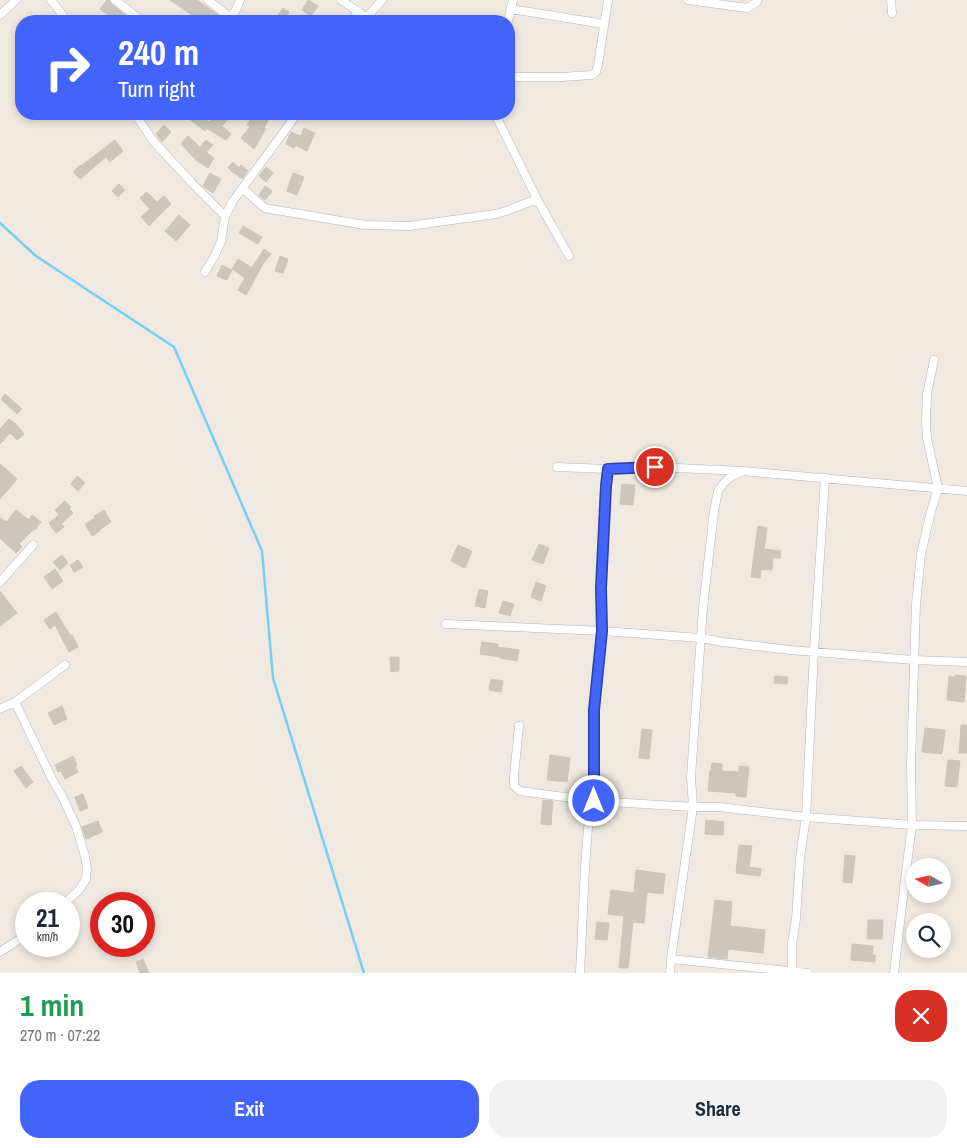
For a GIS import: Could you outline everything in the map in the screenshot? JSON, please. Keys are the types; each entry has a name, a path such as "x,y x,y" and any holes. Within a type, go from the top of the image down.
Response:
{"street":[{"path":"1,12 16,0"},
{"path":"51,0 62,15"},
{"path":"115,0 134,15"},
{"path":"208,0 224,15"},
{"path":"233,15 240,0"},
{"path":"341,0 364,15"},
{"path":"372,15 382,0"},
{"path":"510,15 513,0"},
{"path":"515,77 562,77 592,75 596,72 608,0"},
{"path":"688,0 747,8 757,2 757,0"},
{"path":"891,0 892,13"},
{"path":"511,9 604,24"},
{"path":"356,15 358,11"},
{"path":"139,120 154,142 225,216"},
{"path":"205,272 221,242 225,216 233,201 293,120"},
{"path":"499,120 537,199 570,256"},
{"path":"242,188 265,208 365,225 409,226 482,216 509,210 537,199"},
{"path":"894,973 912,825 911,764 916,604 921,554 938,488 927,438 926,420 927,394 934,360"},
{"path":"557,467 608,469 655,467 743,471 967,491"},
{"path":"580,973 588,828 594,801 594,710 602,631 601,588 608,469"},
{"path":"670,973 693,808 691,777 701,638 716,498 718,491 730,477 743,471"},
{"path":"792,972 792,944 806,817 814,651 826,478"},
{"path":"0,582 33,545"},
{"path":"446,624 602,631 701,638 790,650 914,660 967,662"},
{"path":"0,709 15,702 65,665"},
{"path":"15,702 76,826 87,869 86,879 77,892"},
{"path":"519,726 514,786 520,791 594,801 693,808 719,807 806,817 912,825 967,826"},
{"path":"0,952 15,942"},
{"path":"671,959 808,973"}],"building":[{"path":"109,0 126,15 108,15 100,9"},
{"path":"170,0 197,0 218,15 192,15"},
{"path":"308,0 318,6 312,15 302,10"},
{"path":"283,8 289,12 287,15 278,15"},
{"path":"191,120 206,120 209,122 211,120 227,120 222,126 231,134 226,140 206,128 205,131"},
{"path":"250,120 268,120 264,128 266,129 254,149 241,138 250,127 247,125"},
{"path":"164,125 171,132 162,142 156,134"},
{"path":"304,128 315,133 307,151 297,146 299,141 294,148 286,144 291,132 301,136"},
{"path":"188,136 200,147 206,140 213,145 206,152 214,158 208,168 196,160 181,144"},
{"path":"115,140 123,151 110,162 106,157 80,179 73,172 80,165"},
{"path":"233,162 239,168 241,165 248,171 242,179 228,167"},
{"path":"266,167 273,173 266,182 259,176"},
{"path":"210,173 221,179 213,193 203,186"},
{"path":"293,173 304,177 297,195 287,191"},
{"path":"119,184 125,190 118,197 112,191"},
{"path":"265,186 272,191 265,200 259,195"},
{"path":"147,192 157,202 164,196 171,204 149,226 141,217 150,209 140,198"},
{"path":"179,215 190,225 176,241 165,231"},
{"path":"243,226 262,237 258,244 239,233"},
{"path":"264,249 271,254 263,264 246,295 238,290 245,278 232,269 238,259 252,268"},
{"path":"280,256 288,259 283,273 275,271"},
{"path":"222,265 232,270 227,280 217,276"},
{"path":"5,394 22,409 17,414 1,399"},
{"path":"9,419 24,434 17,440 10,433 0,444 0,429"},
{"path":"0,464 17,479 0,499"},
{"path":"77,476 85,483 78,491 71,484"},
{"path":"622,484 635,485 633,505 620,504"},
{"path":"65,501 71,507 69,509 73,513 61,524 64,527 56,533 49,523 59,515 55,510"},
{"path":"16,510 29,520 32,515 41,522 19,544 22,547 16,553 0,538 0,518 7,522"},
{"path":"104,510 111,522 92,536 85,524"},
{"path":"758,526 767,528 764,549 781,551 780,558 773,558 772,570 761,569 760,578 751,577"},
{"path":"539,544 549,548 543,564 532,560"},
{"path":"458,545 472,551 465,568 451,561"},
{"path":"62,555 68,563 60,570 53,562"},
{"path":"78,560 83,567 74,572 70,565"},
{"path":"55,569 63,581 52,589 44,577"},
{"path":"536,582 546,586 541,601 531,597"},
{"path":"479,589 488,591 485,608 475,606"},
{"path":"0,591 17,613 0,626"},
{"path":"503,601 514,604 510,616 499,613"},
{"path":"56,612 78,647 69,652 55,625 50,629 44,620"},
{"path":"482,642 498,644 498,647 519,650 517,661 480,654"},
{"path":"390,657 399,657 399,671 391,672"},
{"path":"955,675 966,676 964,702 947,700 949,676 955,677"},
{"path":"775,676 788,677 787,684 774,683"},
{"path":"491,679 503,681 501,692 489,690"},
{"path":"62,706 67,719 54,725 48,713"},
{"path":"961,725 967,725 967,753 959,753"},
{"path":"925,728 945,730 942,754 922,752"},
{"path":"642,729 652,730 649,759 639,758"},
{"path":"550,755 570,758 567,782 547,780"},
{"path":"73,756 78,772 65,779 61,771 58,772 55,765"},
{"path":"948,760 960,761 957,787 945,786"},
{"path":"712,763 722,764 722,771 739,772 739,766 749,767 746,797 736,796 736,793 708,791"},
{"path":"21,766 33,782 26,788 14,771"},
{"path":"83,794 88,808 80,811 75,797"},
{"path":"543,800 553,801 551,825 541,824"},
{"path":"706,820 724,822 723,835 705,834"},
{"path":"98,821 102,832 86,839 82,827"},
{"path":"739,845 752,846 749,867 761,869 760,876 736,873"},
{"path":"845,855 855,856 852,883 843,882"},
{"path":"636,870 665,874 663,894 647,892 644,923 633,922 628,968 619,968 624,916 608,914 611,890 634,893"},
{"path":"715,900 732,902 730,926 765,930 763,953 728,949 727,959 708,957"},
{"path":"868,920 883,920 882,939 867,939"},
{"path":"597,922 609,923 607,940 595,939"},
{"path":"852,944 873,946 872,955 875,955 875,962 851,960"},
{"path":"143,959 149,973 140,973 136,962"}],"waterway":[{"path":"0,223 36,256 174,347 262,551 273,678 364,973"}],"route":[{"path":"594,801 594,710 602,631 601,588 608,469 655,467"}]}
